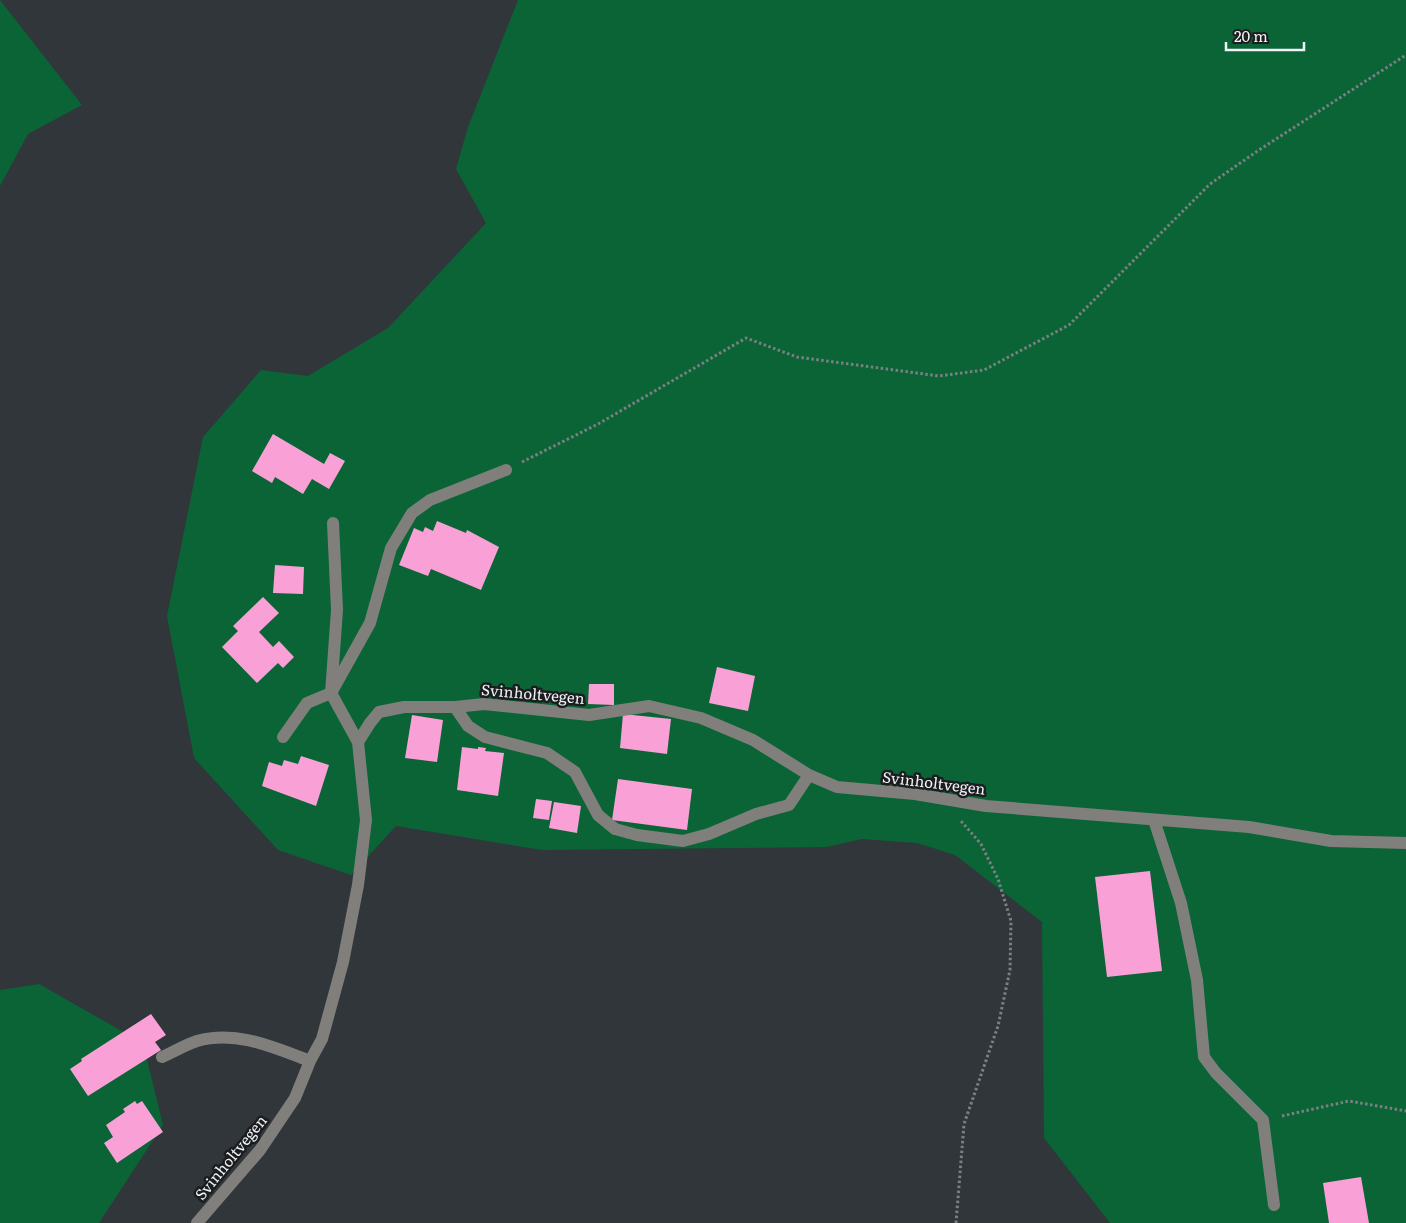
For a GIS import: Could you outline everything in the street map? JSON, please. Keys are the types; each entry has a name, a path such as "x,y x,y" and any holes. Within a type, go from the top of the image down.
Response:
{"street":[{"path":"283,737 307,703 331,693 370,622 391,548 412,513 430,500 506,470"},
{"path":"333,523 337,610 331,693 358,742"},
{"name":"Svinholtvegen","path":"197,1223 260,1150 295,1098 310,1061 322,1039 343,962 358,885 366,820 358,742 370,722 379,712 404,707 455,707 484,704 589,715 649,706 701,718 753,740 810,775 837,787 941,798 986,806 1249,827 1332,841 1406,842"},
{"path":"455,707 468,726 485,738 547,753 575,772 598,815 615,829 637,835 683,841 709,834 756,814 789,805 810,775"},
{"path":"1154,820 1181,903 1197,980 1204,1057 1216,1073 1263,1120 1274,1205"},
{"path":"162,1057 196,1042 221,1037 258,1040 310,1061"}],"path":[{"path":"506,470 598,424 746,338 797,357 939,376 984,370 1069,325 1210,184 1406,55"},
{"path":"941,798 981,844 998,879 1011,922 1010,970 998,1026 964,1124 956,1223"},
{"path":"1263,1120 1349,1101 1406,1111"}],"green space":[{"path":"0,0 82,105 28,134 0,186"},
{"path":"518,0 1406,0 1406,1223 1110,1223 1044,1138 1042,922 955,855 917,843 862,839 826,847 542,850 396,826 351,875 278,850 194,758 167,616 203,437 261,370 308,376 388,328 486,223 456,169 468,127"},
{"path":"39,984 143,1043 163,1125 99,1223 0,1223 0,990"}],"building":[{"path":"273,434 324,464 330,453 345,461 329,489 312,479 303,494 275,477 272,483 252,471"},
{"path":"437,521 466,533 467,530 499,547 481,590 431,569 428,576 399,565 414,528 423,532 425,527 433,531"},
{"path":"275,565 304,567 303,594 273,593"},
{"path":"263,597 279,613 259,632 273,647 279,641 294,657 283,668 278,663 257,683 222,647 238,631 233,626"},
{"path":"717,667 755,676 748,711 709,703"},
{"path":"589,684 614,684 614,705 588,704"},
{"path":"623,714 671,719 667,754 620,748"},
{"path":"412,715 443,720 437,762 405,758"},
{"path":"462,747 486,748 485,751 504,753 498,796 457,790"},
{"path":"301,756 329,765 316,806 262,786 269,762 282,766 284,760 298,764"},
{"path":"618,779 692,789 687,830 612,820"},
{"path":"536,799 552,801 549,820 533,818"},
{"path":"554,802 581,806 577,833 549,828"},
{"path":"1150,871 1162,971 1107,977 1095,877"},
{"path":"151,1014 166,1035 155,1042 161,1050 88,1096 70,1069 82,1061 81,1059"},
{"path":"135,1101 137,1104 142,1101 163,1132 117,1163 104,1143 113,1137 106,1125 125,1112 123,1109"},
{"path":"1361,1177 1369,1223 1329,1223 1323,1183"}]}
